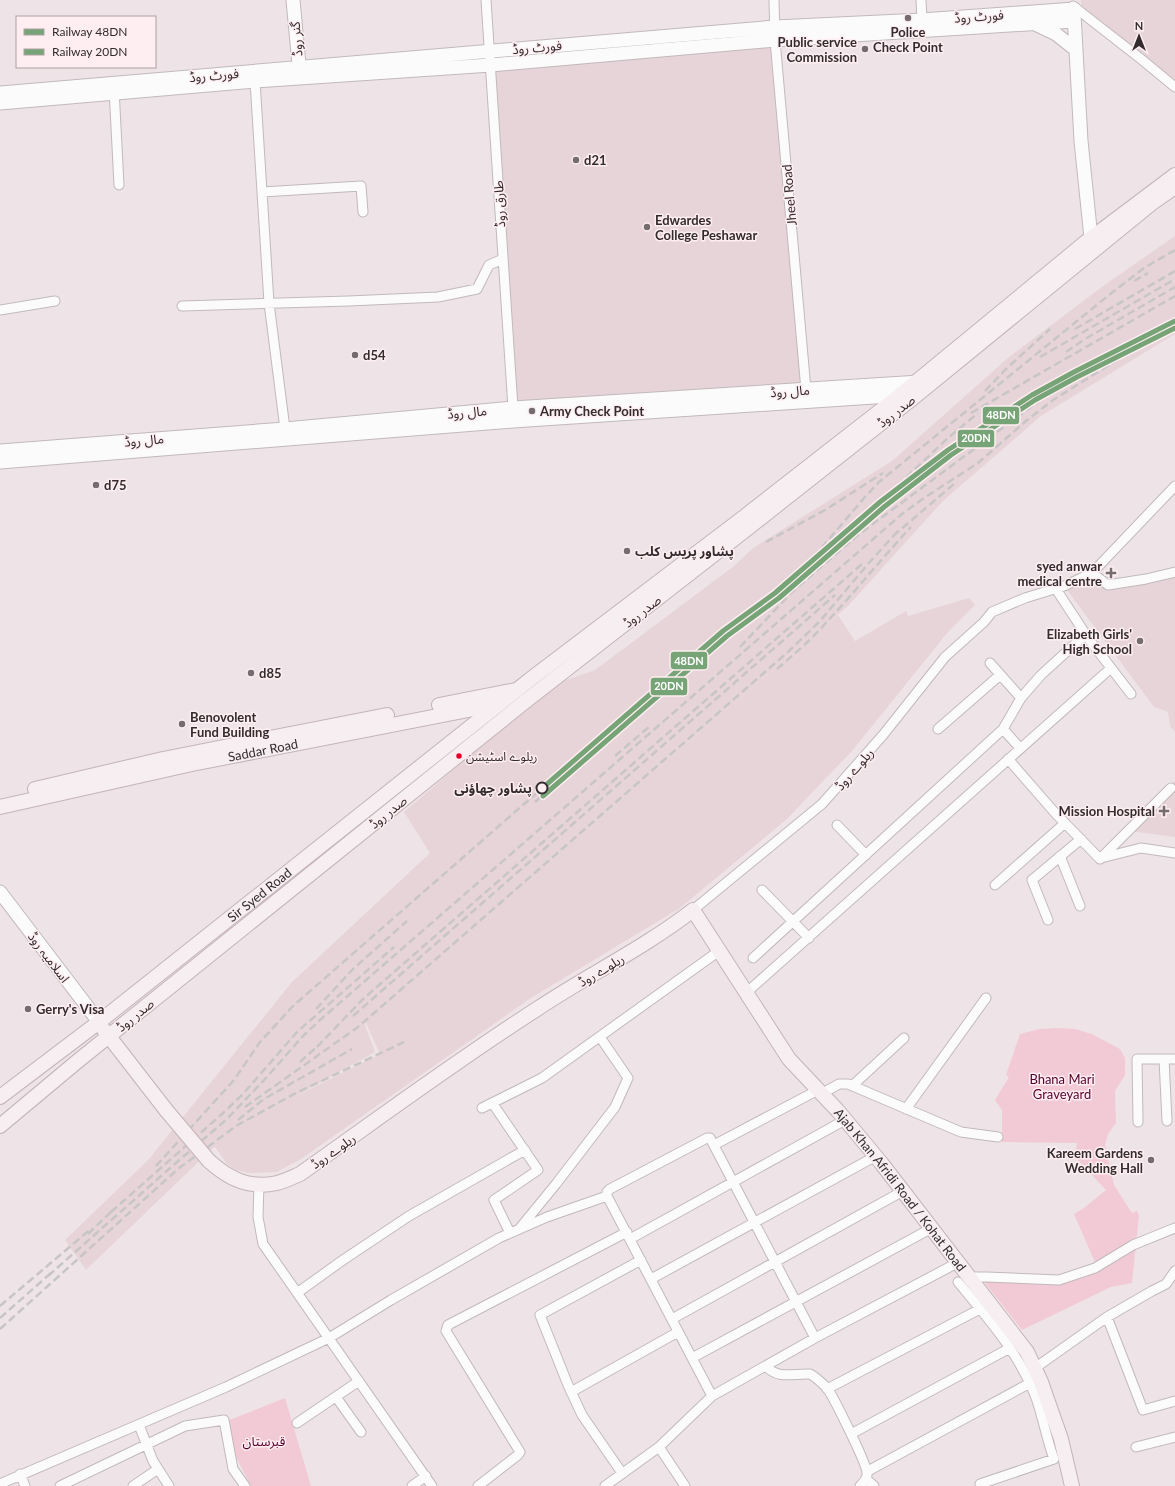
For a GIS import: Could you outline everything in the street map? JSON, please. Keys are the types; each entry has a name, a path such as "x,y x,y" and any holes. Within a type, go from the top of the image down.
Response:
{"main road":[{"name":"صدر روڈ","path":"522,695 752,525 917,388 1091,238 1175,175"},
{"name":"صدر روڈ","path":"0,1126 522,695 738,522 900,396 934,380 1128,223 1175,187"},
{"name":"Saddar Road","path":"0,807 430,712 501,704 522,695"},
{"name":"Saddar Road","path":"0,798 163,759 522,695"},
{"name":"Sir Syed Road","path":"0,1096 99,1022 501,704"},
{"name":"Ajab Khan Afridi Road / Kohat Road","path":"693,910 788,1059 820,1092 876,1156 959,1262 964,1280 1027,1352 1041,1382 1061,1439 1072,1486"},
{"name":"ریلوے روڈ","path":"99,1022 166,1110 209,1161 221,1172 242,1183 278,1183 300,1174 446,1069 538,1008 671,927 693,910"}],"street":[{"name":"گنر روڈ","path":"293,0 299,72"},
{"name":"طارق روڈ","path":"486,0 513,414"},
{"name":"Jheel Road","path":"774,0 775,34 806,390"},
{"path":"921,0 922,20"},
{"name":"فورٹ روڈ","path":"0,93 255,81 299,72 491,64 1048,6 1074,9"},
{"name":"فورٹ روڈ","path":"0,103 114,88 299,72 490,51 775,34 1033,23 1074,9"},
{"path":"1074,9 1081,142 1091,238"},
{"path":"1074,9 1141,59 1175,87"},
{"path":"1033,23 1056,34 1075,49"},
{"path":"255,81 269,303 285,429"},
{"path":"114,88 119,185"},
{"path":"262,192 361,186 363,212"},
{"path":"182,306 438,297 478,289 489,265 503,258"},
{"path":"0,310 55,300"},
{"name":"مال روڈ","path":"0,451 99,449 806,390 917,388"},
{"name":"مال روڈ","path":"0,462 99,449 285,429 513,414 900,396"},
{"path":"1175,486 1092,573 1108,585 1146,579 1175,572"},
{"name":"ریلوے روڈ","path":"693,910 822,804 883,735 945,656 984,622 992,612 1026,598 1056,589 1092,573"},
{"path":"1056,589 1086,634 1131,694"},
{"path":"753,958 1003,729 1021,698 1041,675 1086,634"},
{"path":"990,664 1021,698"},
{"path":"746,993 1111,668"},
{"path":"938,729 1000,675"},
{"path":"1003,729 1020,748"},
{"path":"1008,759 1065,823 1100,859"},
{"path":"1100,859 1171,788"},
{"path":"995,885 1065,823"},
{"path":"837,825 866,855"},
{"path":"1048,920 1032,880 1080,839"},
{"path":"1100,859 1141,848 1175,853"},
{"path":"1060,856 1080,906"},
{"path":"762,890 809,938"},
{"name":"اسلامیہ روڈ","path":"0,892 99,1022"},
{"path":"482,1108 493,1104 542,1078 719,951"},
{"path":"906,1109 986,998"},
{"path":"515,1231 556,1184 615,1107 628,1078 600,1037"},
{"path":"852,1086 904,1038"},
{"path":"1138,1122 1137,1059 1175,1059"},
{"path":"1164,1059 1167,1121"},
{"path":"714,1145 838,1084 848,1084 961,1132 998,1138"},
{"path":"493,1104 538,1170 494,1200 515,1231"},
{"path":"478,1486 518,1456 520,1452 446,1331 448,1325 733,1182 845,1120"},
{"path":"712,1396 607,1196 607,1192 610,1189 707,1138 710,1138 815,1338"},
{"path":"296,1293 409,1216 525,1150"},
{"path":"651,1279 876,1156"},
{"path":"259,1184 258,1217 263,1244 432,1486"},
{"path":"672,1319 903,1191"},
{"path":"0,1484 20,1474 226,1387 329,1338 391,1300 499,1238 547,1217 607,1196"},
{"path":"692,1358 932,1228"},
{"path":"980,1484 1054,1459 1049,1446 1042,1415 1030,1383 1010,1348 980,1309 964,1280 987,1276 1059,1280 1095,1268 1133,1246 1175,1228"},
{"path":"622,1473 582,1415 540,1316 641,1260"},
{"path":"605,1486 659,1447 712,1396 815,1338 959,1262"},
{"path":"1035,1368 1108,1317 1166,1284 1175,1271"},
{"path":"827,1389 980,1309"},
{"path":"1108,1317 1143,1410 1175,1401"},
{"path":"571,1392 678,1332"},
{"path":"850,1434 1010,1348"},
{"path":"766,1366 773,1373 810,1374 815,1376 827,1389 850,1434 865,1479 874,1486"},
{"path":"298,1423 359,1382"},
{"path":"865,1479 1030,1383"},
{"path":"336,1397 361,1432"},
{"path":"60,1486 185,1426 224,1420 233,1468 245,1486"},
{"path":"139,1425 153,1461 169,1486"},
{"path":"1136,1447 1175,1437"},
{"path":"659,1447 685,1486"},
{"path":"133,1486 158,1469"},
{"path":"20,1474 25,1486"},
{"path":"412,1486 426,1476"}],"shaded area":[{"path":"1081,0 1175,0 1175,87 1081,5"},
{"name":"Edwardes College Peshawar","path":"775,40 806,390 513,408 491,65"},
{"path":"1175,236 1175,334 1041,416 943,501 848,606 640,783 838,615 855,641 906,611 908,616 969,598 975,605 948,632 852,751 787,819 680,908 531,998 301,1159 277,1172 249,1173 236,1170 227,1164 215,1147 86,1270 65,1240 149,1159 292,982 430,853 404,812 552,685 595,670 734,566 753,548 892,461 1009,357 1103,286","holes":["366,1023 380,1054 294,1097 375,1052 365,1025"]},
{"name":"Elizabeth Girls' High School","path":"1175,572 1175,732 1170,726 1168,712 1154,707 1064,586 1092,573 1108,585"},
{"name":"Mission Hospital","path":"1175,781 1175,837 1130,831 1174,792 1170,785"}],"green space":[{"name":"Bhana Mari Graveyard","path":"1039,1029 1075,1029 1092,1034 1120,1049 1125,1058 1125,1075 1115,1091 1116,1123 1108,1134 1105,1145 1114,1185 1132,1213 1137,1211 1139,1215 1132,1283 1111,1287 1022,1330 977,1273 1059,1280 1097,1267 1074,1214 1106,1190 1075,1157 1077,1143 1002,1142 1002,1110 995,1100 1009,1077 1006,1075 1020,1034"},
{"name":"قبرستان","path":"285,1398 311,1486 251,1486 219,1424"}],"railway":[{"path":"806,566 879,482 1109,295 1144,268 1175,250"},
{"path":"1075,329 1175,271"},
{"path":"1134,281 1148,273"},
{"path":"1040,357 1175,279"},
{"path":"1066,352 1085,339 1175,287"},
{"path":"971,413 1175,296"},
{"path":"48,1276 227,1119 302,1037 320,1020 902,514 978,463 1026,421 1053,400 1175,324"},
{"path":"985,391 1006,369 1050,329"},
{"path":"740,647 792,592 858,535 1039,401"},
{"path":"880,502 948,438 978,413"},
{"path":"766,542 825,510 883,473"},
{"path":"893,536 954,484"},
{"path":"777,669 819,631 911,527"},
{"path":"819,562 849,529"},
{"path":"245,1107 358,1027 789,651 820,621 897,532"},
{"path":"317,1047 363,999 862,564"},
{"path":"535,802 775,593"},
{"path":"353,1016 835,595"},
{"path":"615,756 650,726"},
{"path":"156,1166 234,1080 260,1042 293,1006 539,791"},
{"path":"316,1009 353,969 407,921"},
{"path":"111,1212 222,1114 243,1094 297,1032 394,947"},
{"path":"0,1329 178,1169 236,1126 294,1094 404,1042"},
{"path":"300,1062 321,1043"},
{"path":"238,1120 264,1099 352,1049"},
{"path":"88,1234 114,1209"},
{"path":"0,1306 92,1228"},
{"path":"0,1318 51,1273"}],"rail line":[{"name":"48DN","path":"539,791 723,631 775,593 880,502 948,450 1032,395 1175,321"},
{"name":"20DN","path":"543,796 727,636 779,598 884,507 951,455 1035,400 1077,377 1175,328"}],"place":[{"name":"Police Check Point","path":"908,18"},
{"name":"Public service Commission","path":"865,49"},
{"name":"d21","path":"576,160"},
{"name":"Edwardes College Peshawar","path":"647,227"},
{"name":"d54","path":"355,355"},
{"name":"Army Check Point","path":"532,411"},
{"name":"d75","path":"96,485"},
{"name":"پشاور پریس کلب","path":"627,551"},
{"name":"syed anwar medical centre","path":"1111,573"},
{"name":"Elizabeth Girls' High School","path":"1140,641"},
{"name":"d85","path":"251,673"},
{"name":"Benovolent Fund Building","path":"182,724"},
{"name":"ریلوے اسٹیشن","path":"459,756"},
{"name":"پشاور چھاؤنی","path":"542,788"},
{"name":"Mission Hospital","path":"1164,811"},
{"name":"Gerry's Visa","path":"28,1009"},
{"name":"Kareem Gardens Wedding Hall","path":"1151,1160"}]}
